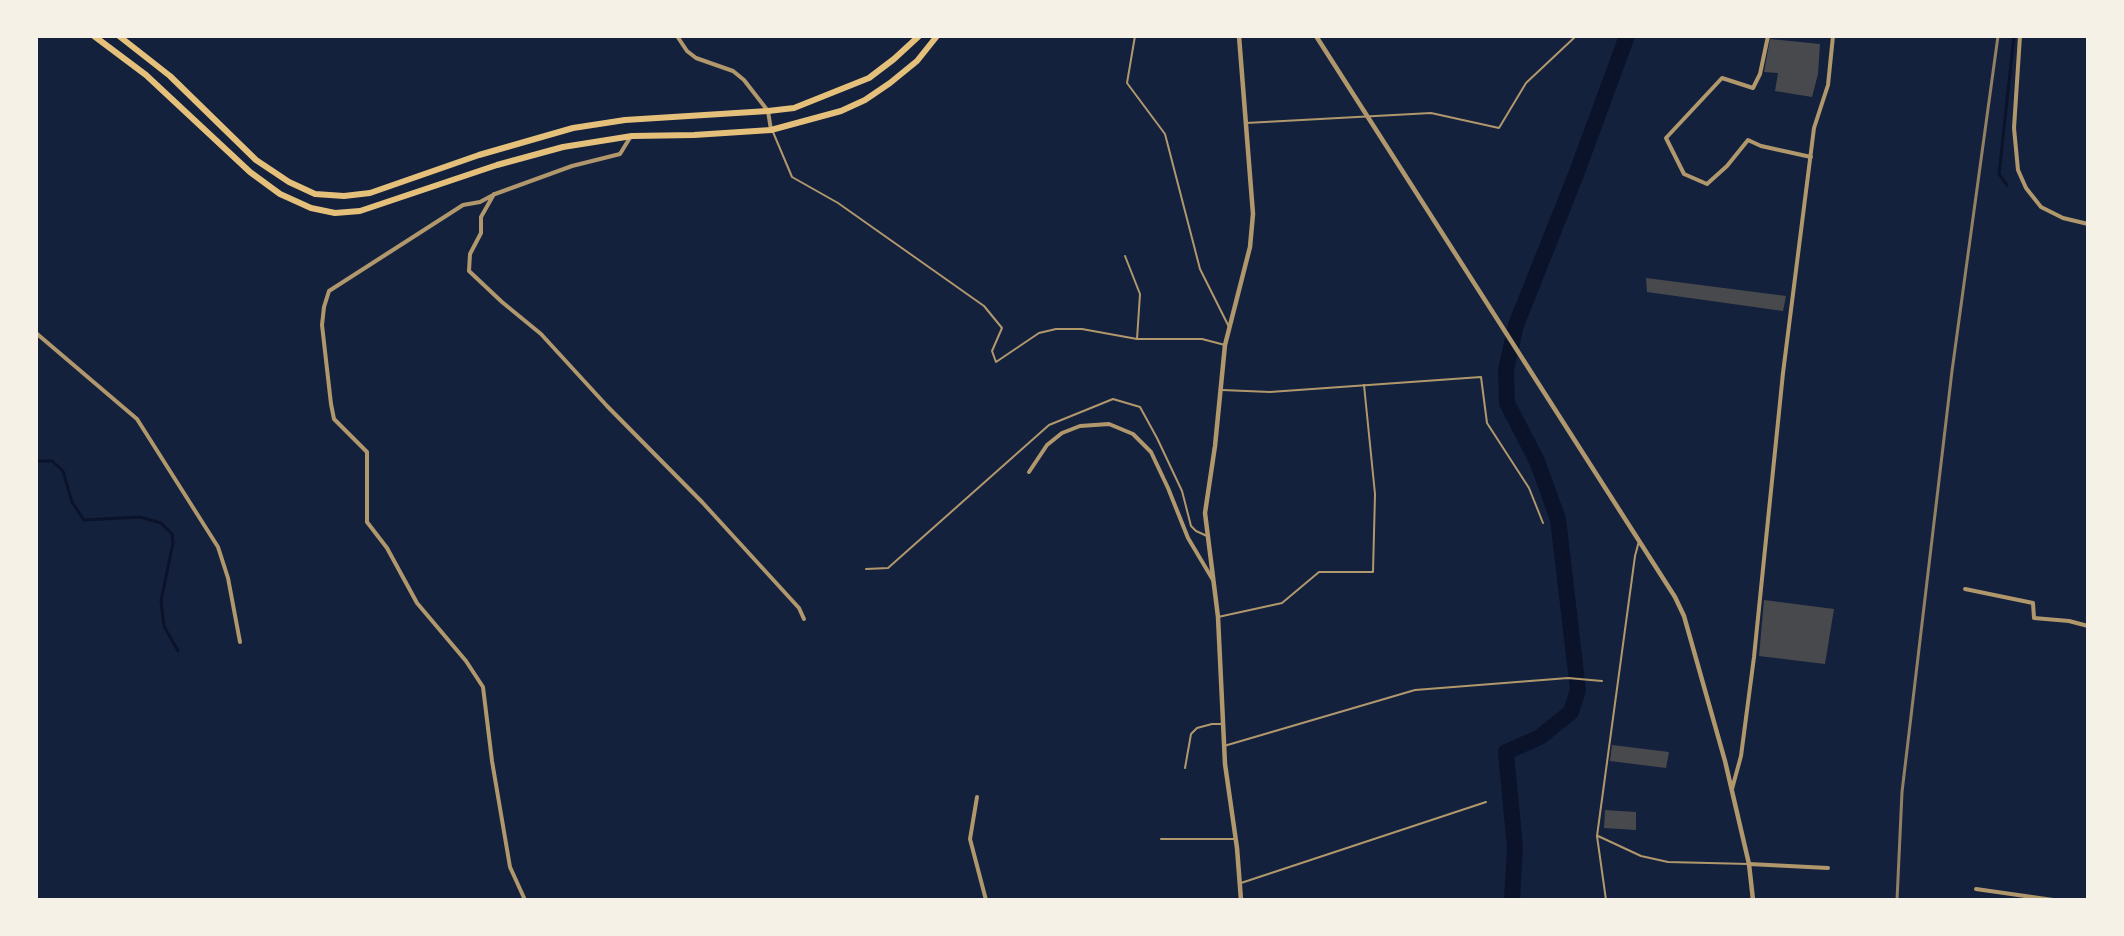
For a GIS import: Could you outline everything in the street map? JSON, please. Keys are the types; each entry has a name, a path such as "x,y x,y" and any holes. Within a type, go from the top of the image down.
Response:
{"main road":[{"path":"94,36 146,75 250,172 280,194 311,208 335,213 360,211 497,165 563,147 632,136 771,130 841,111 865,100 917,61 937,36"},
{"path":"102,42 107,36"},
{"path":"119,36 170,76 256,160 289,182 315,194 344,196 370,193 479,155 573,128 631,120 794,108 869,78 919,36"},
{"path":"631,120 632,136"}],"street":[{"path":"677,36 687,51 696,58 733,71 744,80 768,111 771,130"},
{"path":"1239,36 1253,214 1250,247 1225,345 1215,446 1205,513 1215,583 1224,746 1241,883 1241,900"},
{"path":"1316,36 1675,597 1684,616 1731,791 1749,864 1754,900"},
{"path":"1768,36 1760,74 1753,88 1722,78 1666,138 1684,174 1707,184 1727,166 1748,140 1761,146 1811,157"},
{"path":"1731,791 1741,756 1754,657 1783,373 1814,128 1828,86 1833,36"},
{"path":"2020,36 2014,128 2018,170 2026,188 2041,207 2063,218 2088,224"},
{"path":"525,900 510,867 492,761 483,687 466,661 417,603 387,548 367,522 367,452 334,419 322,325 329,291 463,205 480,202 495,194 572,166 620,154 632,136"},
{"path":"495,194 481,218 481,233 470,254 469,271 541,334 607,406 702,502 799,608 804,619"},
{"path":"36,333 137,418 218,547 228,578 240,642"},
{"path":"1029,472 1047,445 1062,433 1080,426 1109,424 1133,434 1151,452 1188,538 1215,583"},
{"path":"1965,589 2033,603 2034,618 2069,621 2088,626"},
{"path":"978,797 970,839 986,900"},
{"path":"1749,864 1828,868"},
{"path":"1976,889 2053,900"}],"lane":[{"path":"1135,36 1127,82 1165,134 1200,269 1229,327"},
{"path":"1246,123 1431,113 1499,128 1526,83 1576,36"},
{"path":"771,130 792,177 838,203 984,306 1002,328 992,351 996,362 1039,333 1056,329 1082,329 1137,339 1202,339 1225,345"},
{"path":"1125,256 1140,294 1137,339"},
{"path":"1219,390 1270,392 1481,377 1487,423 1529,488 1543,523"},
{"path":"1218,617 1282,603 1319,572 1373,572 1375,494 1364,385"},
{"path":"866,568 888,568 1048,425 1113,399 1140,407 1182,491 1191,526 1208,536"},
{"path":"1606,900 1597,836 1633,567 1639,539"},
{"path":"1224,746 1415,690 1568,678 1602,681"},
{"path":"1185,768 1191,734 1197,728 1224,724"},
{"path":"1241,883 1486,802"},
{"path":"1597,836 1634,854 1659,860 1749,864"},
{"path":"1161,839 1236,839"}],"building":[{"path":"1770,39 1820,44 1818,74 1812,97 1775,91 1778,73 1764,72"},
{"path":"1646,278 1786,296 1783,311 1647,292"},
{"path":"1764,600 1834,609 1825,664 1759,656"},
{"path":"1612,745 1669,752 1666,768 1610,761"},
{"path":"1605,810 1636,812 1636,830 1604,828"}],"waterway":[{"path":"1512,900 1515,848 1506,752 1540,737 1571,712 1578,690 1558,519 1537,461 1507,403 1506,370 1516,325 1577,172 1627,36"},
{"path":"2007,185 1999,174 2014,36"},
{"path":"36,461 52,461 63,471 72,502 84,520 140,517 161,523 172,534 173,543 161,601 164,626 178,651"}],"railway":[{"path":"1897,900 1902,792 1952,371 1998,36"}]}
